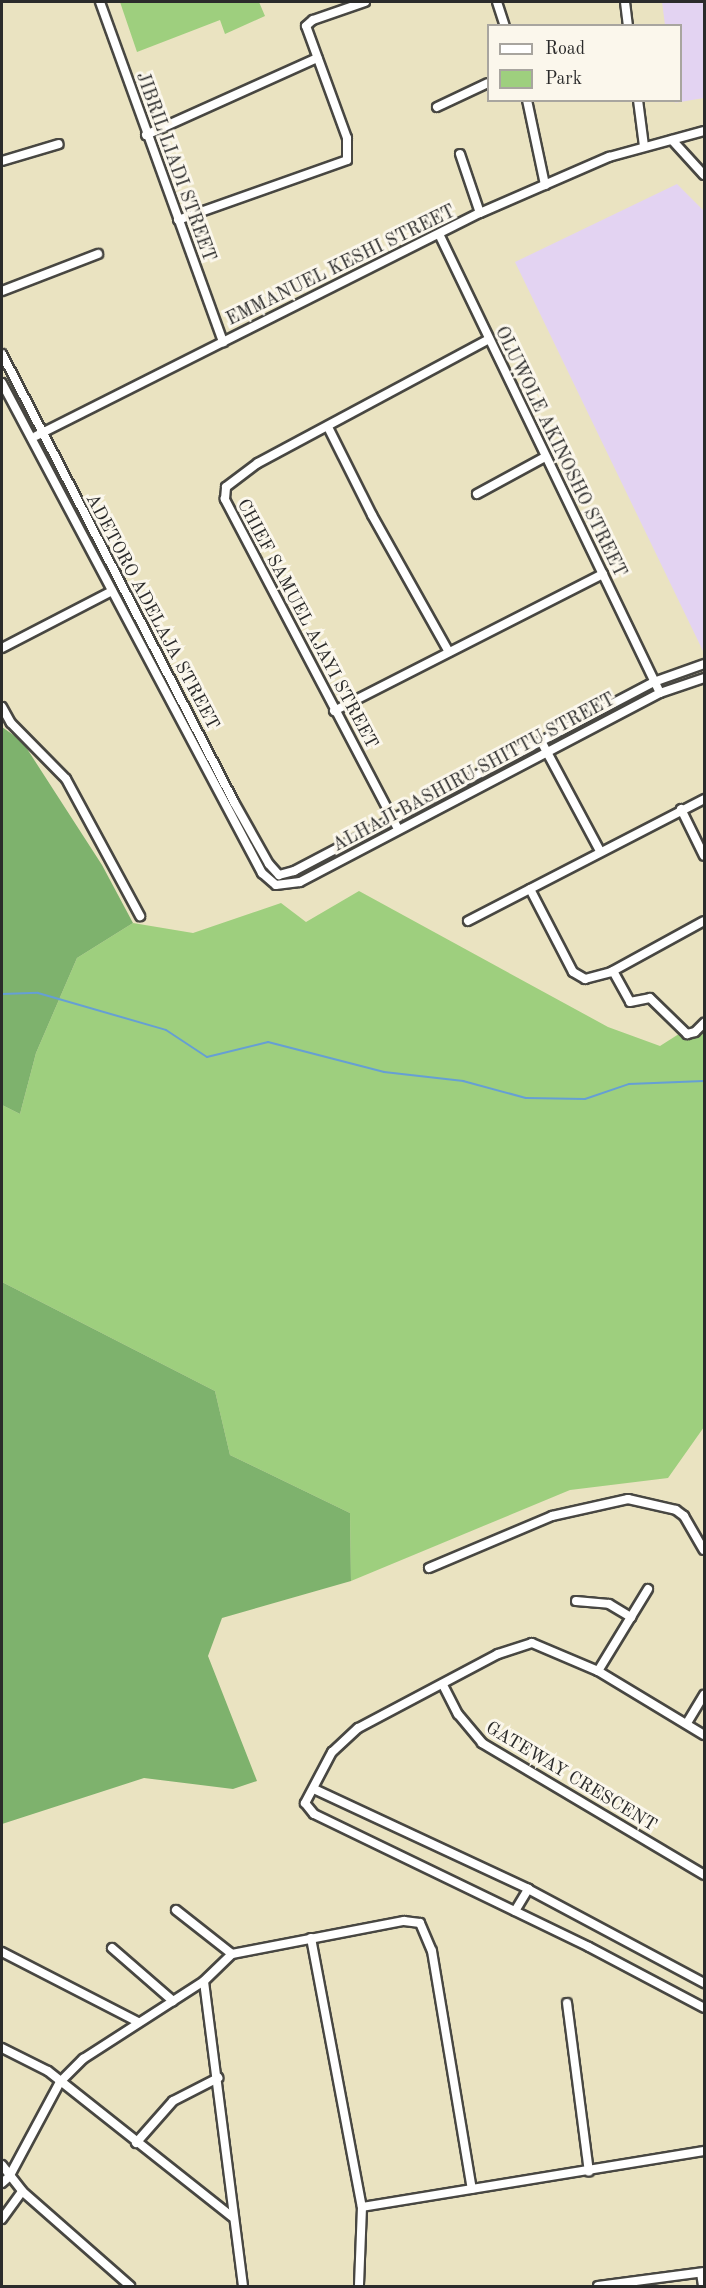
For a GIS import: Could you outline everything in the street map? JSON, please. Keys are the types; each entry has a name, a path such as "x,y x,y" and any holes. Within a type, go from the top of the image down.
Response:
{"street":[{"name":"JIBRIL LIADI STREET","path":"100,2 146,135 223,342"},
{"path":"178,220 346,160 346,138 306,26 313,20 365,2"},
{"path":"497,2 505,24"},
{"path":"625,2 628,24"},
{"path":"146,135 317,58"},
{"path":"437,107 487,84"},
{"path":"527,102 545,185"},
{"path":"638,102 645,147"},
{"name":"EMMANUEL KESHI STREET","path":"31,439 440,236 480,213 609,156 705,131"},
{"path":"672,140 705,175"},
{"path":"2,161 59,144"},
{"path":"460,154 480,213"},
{"name":"OLUWOLE AKINOSHO STREET","path":"440,236 660,693"},
{"path":"2,291 98,254"},
{"name":"CHIEF SAMUEL AJAYI STREET","path":"398,829 225,500 226,487 258,463 489,339"},
{"name":"ADETORO ADELAJA STREET","path":"2,354 41,434 234,802 269,864 282,875"},
{"path":"2,383 109,592 262,873 276,885 282,875"},
{"path":"328,427 393,555 448,652"},
{"path":"477,494 545,457"},
{"path":"334,711 603,574"},
{"path":"2,648 121,586"},
{"name":"ALHAJI BASHIRU SHITTU STREET","path":"282,875 654,682 705,664"},
{"name":"ALHAJI BASHIRU SHITTU STREET","path":"276,885 300,882 660,693 705,678"},
{"path":"2,707 12,723 66,780 140,916"},
{"path":"541,741 600,851"},
{"path":"468,921 681,808 705,799"},
{"path":"681,808 705,856"},
{"path":"530,889 578,977 593,979 613,971 705,921"},
{"path":"613,971 630,1002 650,998 687,1034 705,1023"},
{"path":"429,1568 552,1516 597,1503 628,1499 676,1510 684,1516 705,1550"},
{"path":"598,1671 648,1589"},
{"path":"576,1601 609,1604 631,1617"},
{"path":"705,1735 598,1671 532,1643 498,1654 340,1741 314,1789 307,1796 306,1809 515,1911 705,2008"},
{"name":"GATEWAY CRESCENT","path":"443,1684 458,1714 482,1743 705,1875"},
{"path":"687,1723 705,1695"},
{"path":"314,1789 528,1889 705,1983"},
{"path":"515,1911 528,1889"},
{"path":"176,1910 232,1954"},
{"path":"2,2183 9,2177 60,2082 97,2048 204,1981 232,1954 404,1921 420,1923 426,1930 472,2189"},
{"path":"310,1938 362,2207 359,2286"},
{"path":"112,1948 173,2001"},
{"path":"2,1952 138,2022"},
{"path":"204,1981 218,2078 232,2217 243,2286"},
{"path":"567,2003 589,2172"},
{"path":"2,2048 35,2063 232,2217"},
{"path":"136,2142 173,2102 218,2078"},
{"path":"362,2207 589,2172 705,2151"},
{"path":"2,2165 22,2191 130,2286"},
{"path":"2,2219 22,2191"},
{"path":"598,2286 703,2273 703,2286"}],"shaded area":[{"path":"662,2 704,2 704,98 682,102 682,24 665,24"},
{"path":"677,184 704,211 703,651 515,262"}],"green space":[{"path":"120,2 259,2 265,16 225,34 220,20 137,52"},
{"path":"2,727 22,741 102,865 133,923 77,958 36,1053 20,1114 2,1105"},
{"path":"359,891 608,1027 660,1046 704,1018 704,1427 668,1478 570,1490 351,1581 350,1513 230,1455 215,1391 2,1282 2,1105 20,1114 36,1053 77,958 133,923 193,933 281,903 306,922"},
{"path":"2,1282 215,1391 230,1455 350,1513 351,1581 222,1618 208,1656 257,1781 233,1789 144,1778 2,1824"}],"waterway":[{"path":"2,994 38,993 166,1030 207,1057 268,1042 384,1072 463,1081 526,1098 585,1099 629,1084 704,1081"}]}
